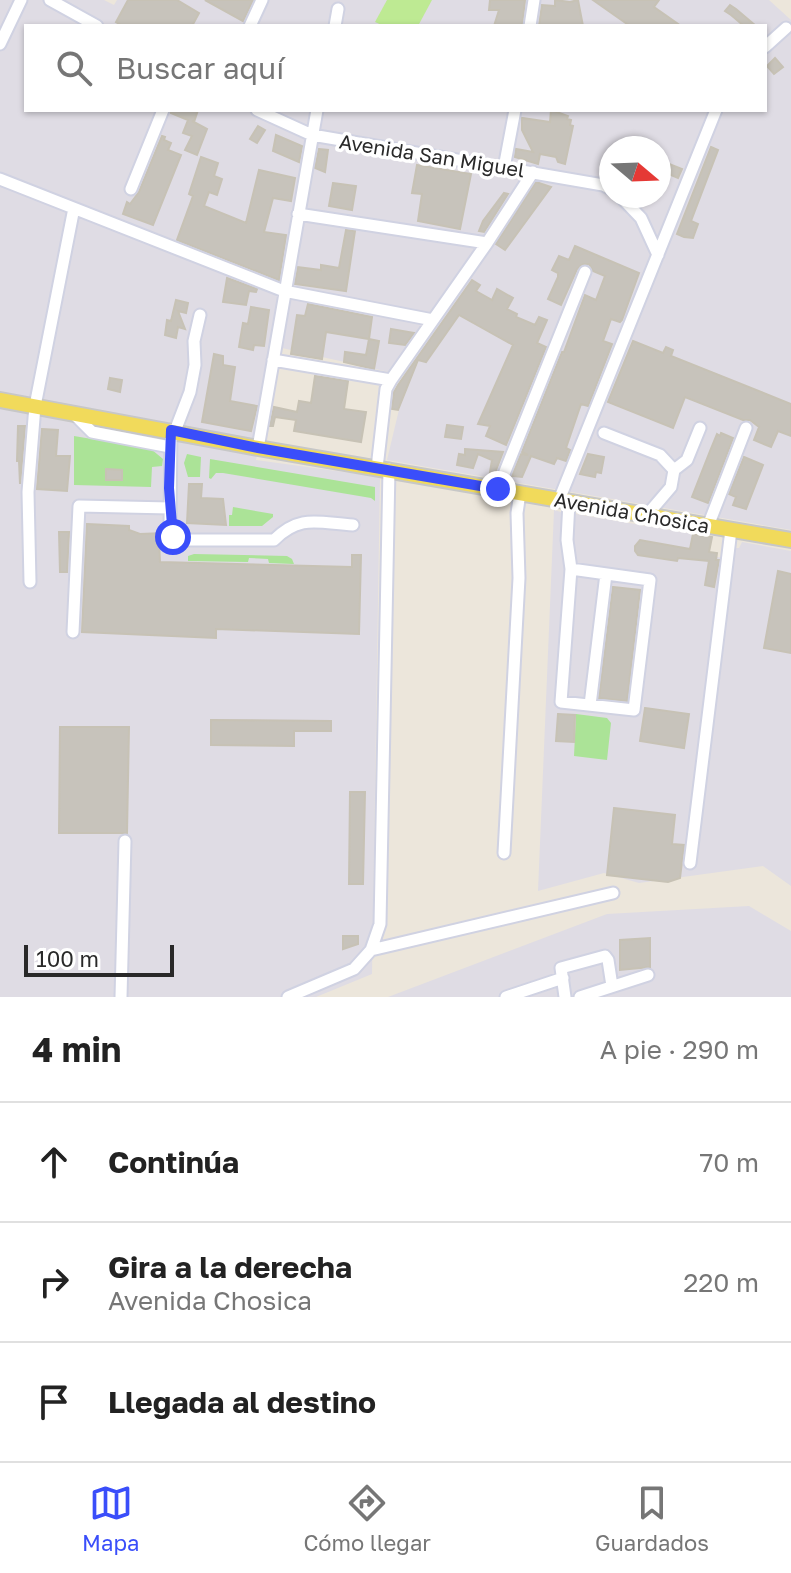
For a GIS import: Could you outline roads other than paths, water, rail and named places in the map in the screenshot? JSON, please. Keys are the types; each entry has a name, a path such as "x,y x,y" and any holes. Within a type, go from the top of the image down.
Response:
{"main road":[{"name":"Avenida Chosica","path":"0,400 791,540"}],"street":[{"path":"0,44 21,0"},
{"path":"50,0 93,24"},
{"path":"251,24 262,0"},
{"path":"530,24 534,0"},
{"path":"335,24 338,9"},
{"path":"767,45 786,28"},
{"path":"131,189 162,112"},
{"name":"Avenida San Miguel","path":"261,112 312,135 599,184"},
{"path":"258,448 317,112"},
{"path":"504,168 515,112"},
{"path":"571,569 650,580 634,710 561,702 571,569 564,501 715,112"},
{"path":"288,997 354,969 371,950 380,924 386,389 533,172"},
{"path":"0,179 284,291 433,320"},
{"path":"631,208 641,218 658,255"},
{"path":"30,582 28,492 35,406 73,213"},
{"path":"298,214 487,243"},
{"path":"498,489 585,272"},
{"path":"200,315 194,341 195,365 190,392 173,431 170,447 171,532 177,540 274,540 298,522 353,525"},
{"path":"273,360 391,380"},
{"path":"73,413 92,432 170,447"},
{"path":"647,515 671,487 674,470 687,460 700,428"},
{"path":"708,526 746,428"},
{"path":"604,433 660,455 674,470"},
{"path":"504,853 519,578 517,513 520,493"},
{"path":"73,632 79,506 170,508"},
{"path":"690,863 731,530"},
{"path":"590,705 606,574"},
{"path":"121,997 125,841"},
{"path":"371,950 613,893"},
{"path":"565,997 561,968 605,956 612,986"},
{"path":"580,997 648,975"},
{"path":"506,997 563,978"}]}
